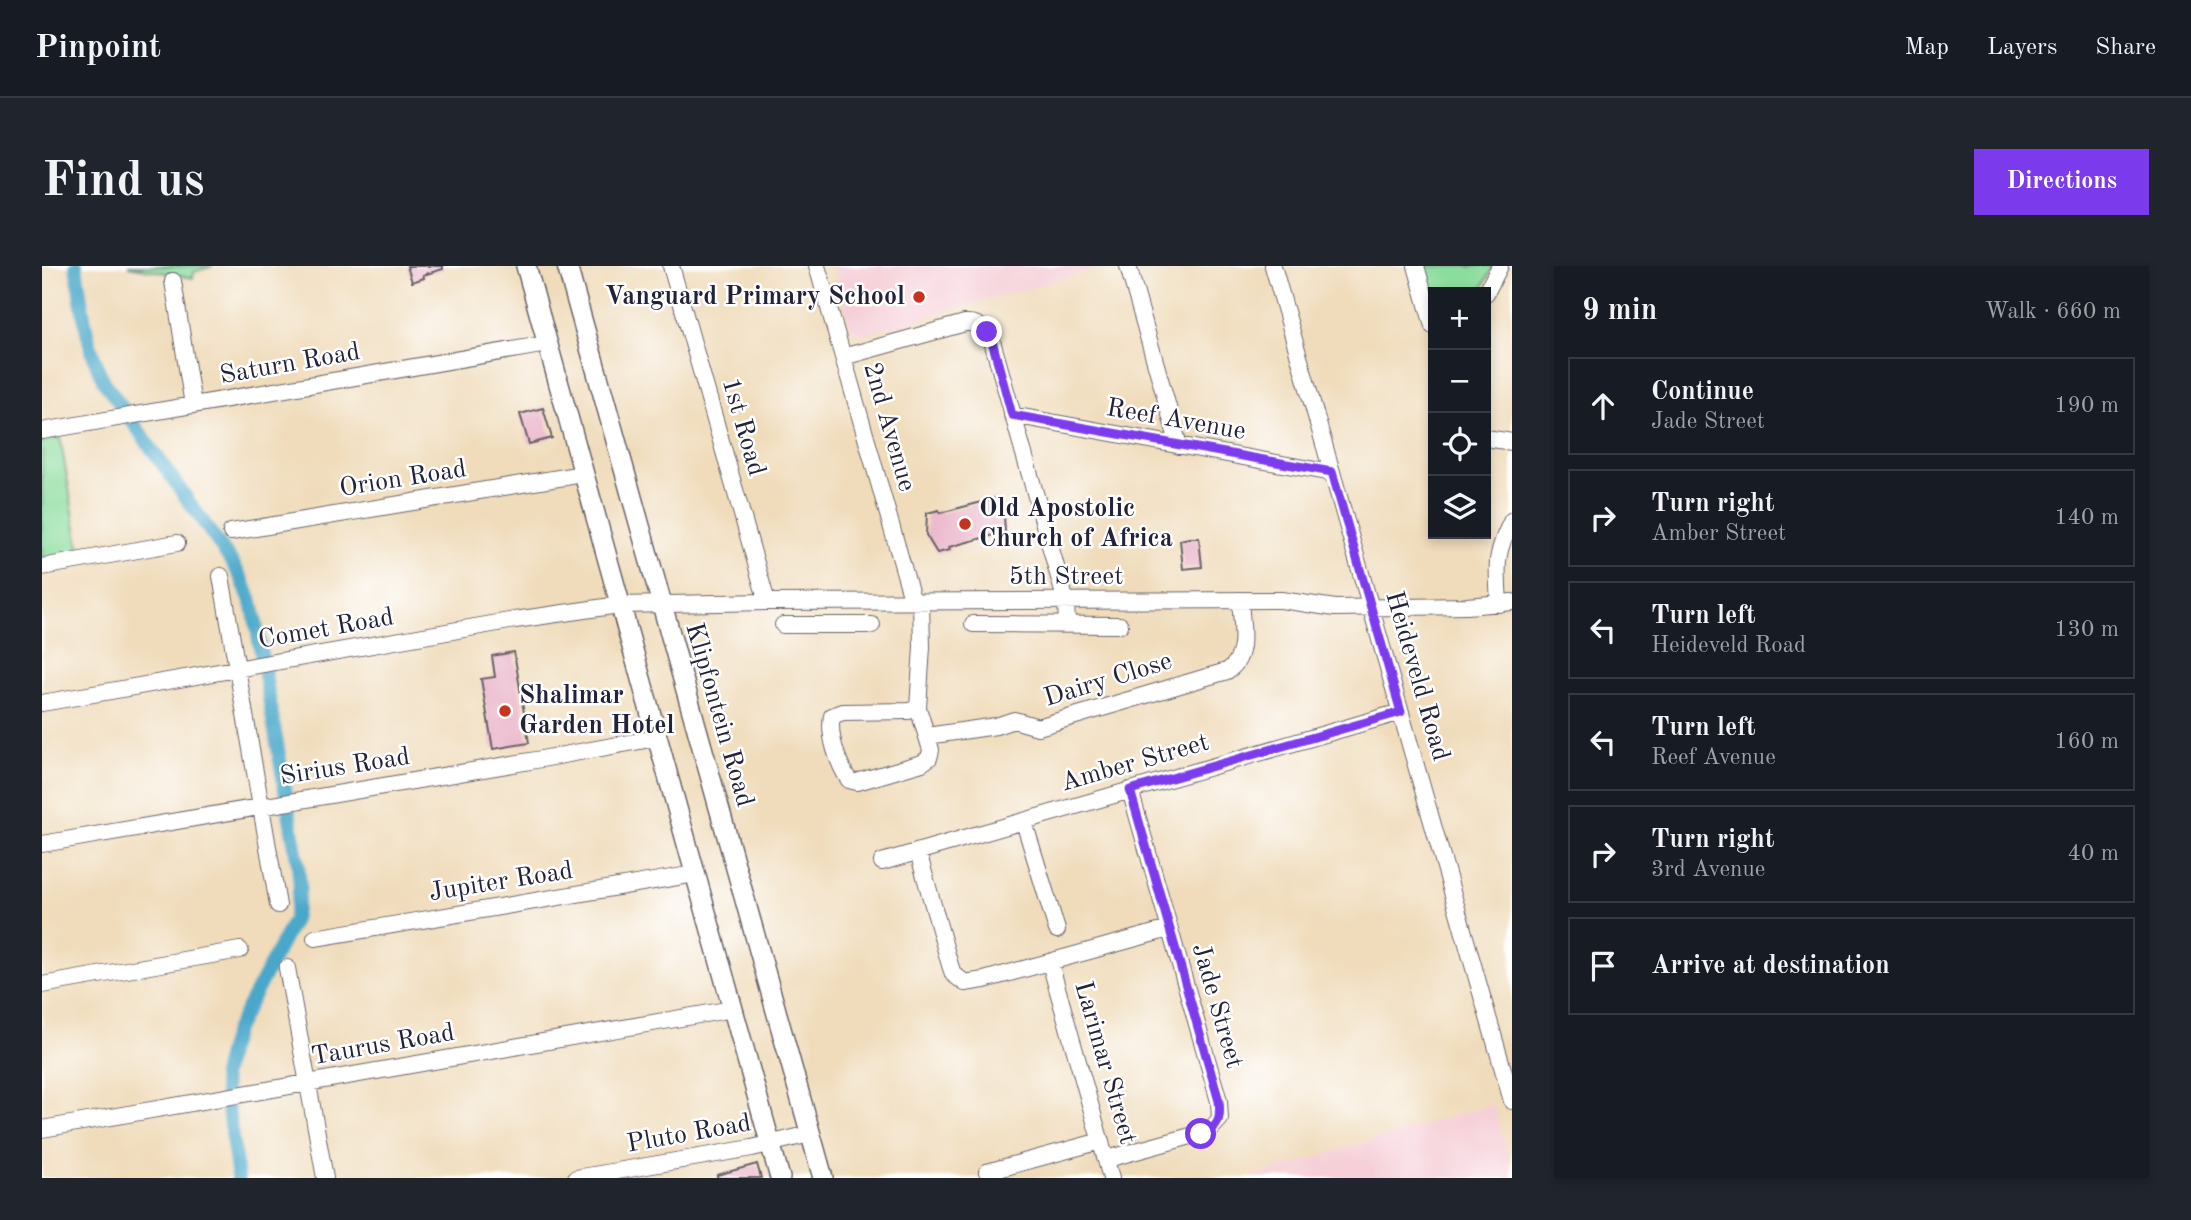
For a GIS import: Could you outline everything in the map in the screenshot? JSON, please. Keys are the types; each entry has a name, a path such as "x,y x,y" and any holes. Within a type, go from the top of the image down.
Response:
{"main road":[{"path":"526,266 780,1178"},
{"name":"Klipfontein Road","path":"567,266 823,1178"}],"street":[{"name":"1st Road","path":"671,266 767,602"},
{"name":"2nd Avenue","path":"817,266 917,602 922,647 918,708"},
{"path":"1128,266 1179,446"},
{"name":"Heideveld Road","path":"1273,266 1512,1101"},
{"path":"1416,266 1428,308"},
{"path":"1489,287 1500,266"},
{"path":"173,281 193,405"},
{"path":"843,357 956,325 973,323 981,326 992,341 1066,601 1067,625"},
{"name":"Saturn Road","path":"42,431 547,344"},
{"name":"Reef Avenue","path":"1012,415 1332,472"},
{"path":"1491,439 1512,442"},
{"name":"Orion Road","path":"231,532 583,474"},
{"path":"1506,603 1496,562 1512,520"},
{"path":"42,567 177,543"},
{"path":"221,576 268,805 278,905"},
{"name":"Dairy Close","path":"927,736 996,726 1014,720 1038,727 1227,671 1240,661 1240,600"},
{"name":"5th Street","path":"620,605 1281,600 1335,608 1371,608 1506,603"},
{"path":"835,625 836,602"},
{"name":"Comet Road","path":"42,703 515,620 620,605"},
{"path":"973,624 1120,625"},
{"path":"783,625 872,625"},
{"path":"918,708 931,750 929,758 922,763 857,782 849,780 844,773 830,727 832,716 843,712 909,711 918,708"},
{"name":"Amber Street","path":"882,862 1401,712"},
{"name":"Sirius Road","path":"42,844 656,738"},
{"name":"Jade Street","path":"1107,1159 1209,1131 1220,1119 1219,1101 1130,790"},
{"path":"1024,822 1057,930"},
{"path":"918,852 953,974 965,983 984,981 1169,929"},
{"name":"Jupiter Road","path":"315,938 695,874"},
{"path":"42,985 240,950"},
{"name":"Larimar Street","path":"1050,963 1111,1178"},
{"path":"287,968 325,1178"},
{"name":"Taurus Road","path":"42,1129 733,1009"},
{"name":"Pluto Road","path":"576,1178 771,1144 810,1134"},
{"path":"987,1172 1101,1141"}],"shaded area":[{"name":"Vanguard Primary School","path":"833,266 1107,266 862,335 851,329"},
{"path":"1493,1104 1512,1178 1248,1178"}],"green space":[{"path":"128,266 213,266 194,272 193,278"},
{"path":"1423,266 1494,266 1483,287 1429,287"},
{"path":"60,437 80,552 42,559 42,441"}],"building":[{"path":"407,266 443,266 443,269 423,275 424,278 412,282"},
{"path":"543,408 552,438 529,444 520,414"},
{"name":"Old Apostolic Church of Africa","path":"997,498 1004,515 1005,532 949,547 950,550 937,553 926,535 927,513 939,510 940,513"},
{"path":"1199,538 1202,567 1183,569 1180,540"},
{"name":"Shalimar Garden Hotel","path":"514,652 529,743 493,749 481,679 495,677 492,656"},
{"path":"757,1164 761,1178 717,1178 717,1175"}],"waterway":[{"path":"76,266 89,338 103,380 233,564 253,606 300,887 294,920 235,1031 223,1076 238,1178"}],"place":[{"name":"Vanguard Primary School","path":"919,297"},
{"name":"Old Apostolic Church of Africa","path":"965,524"},
{"name":"Shalimar Garden Hotel","path":"505,711"}],"route":[{"path":"987,332 992,341 1012,415 1332,472 1401,712 1130,790 1219,1101 1220,1119 1216,1126 1201,1134"}]}
